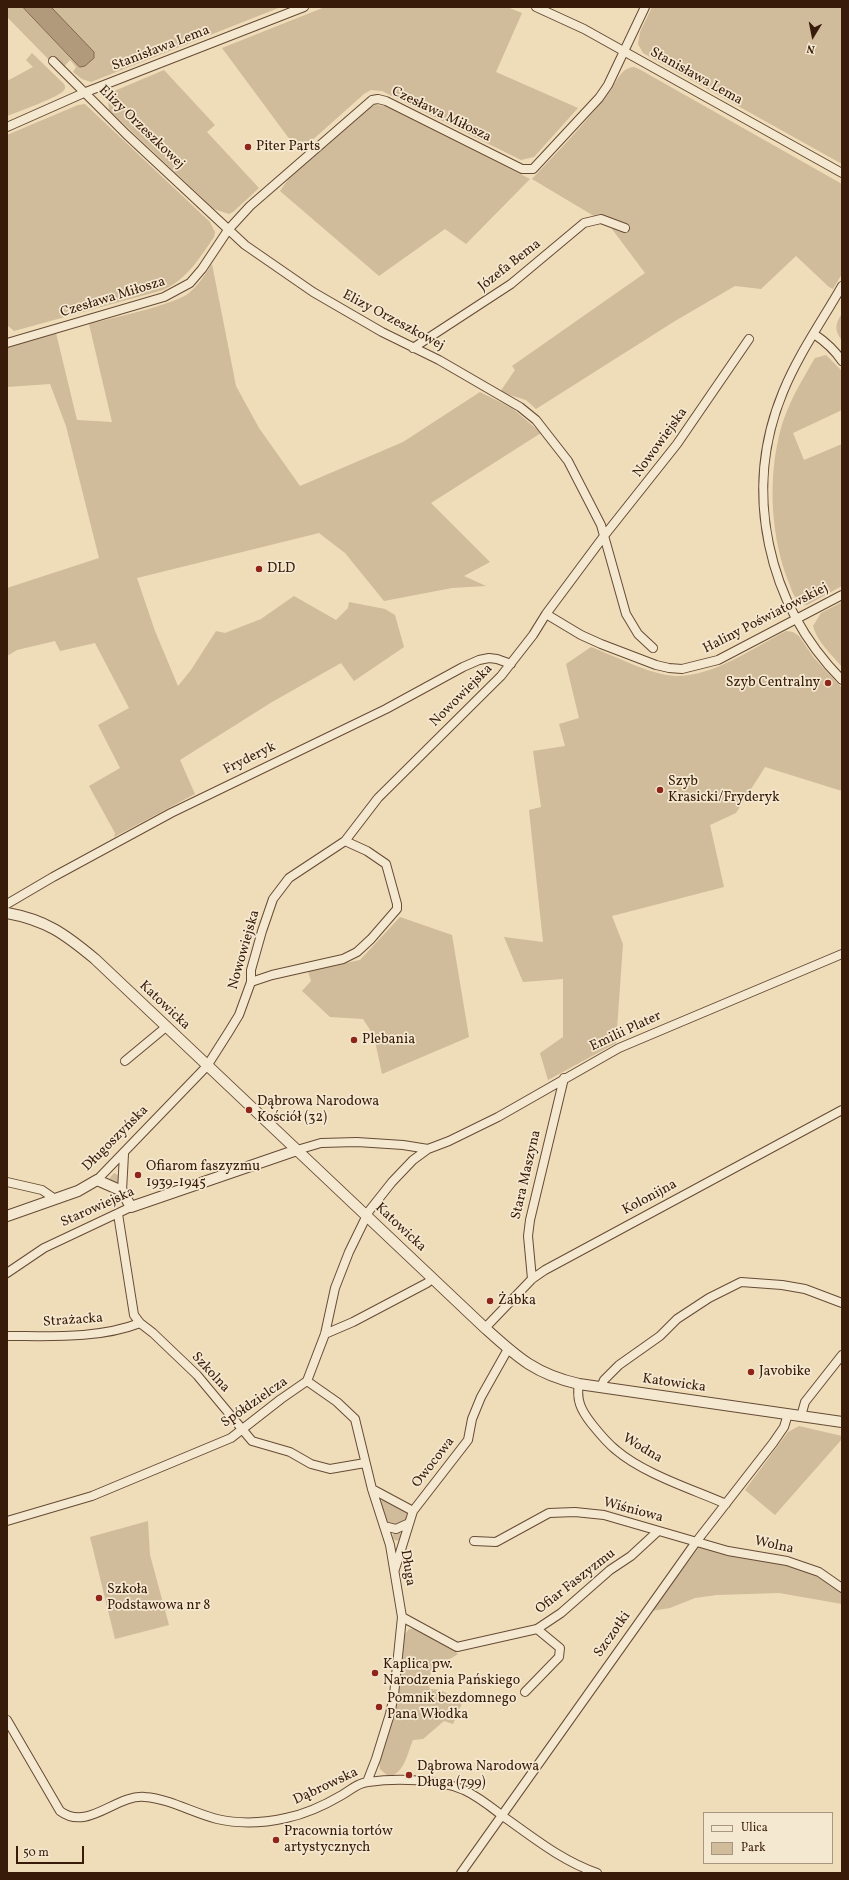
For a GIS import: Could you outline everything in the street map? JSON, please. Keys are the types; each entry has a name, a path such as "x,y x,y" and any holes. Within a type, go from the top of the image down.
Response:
{"street":[{"name":"Stanisława Lema","path":"7,127 86,92 304,7"},
{"name":"Stanisława Lema","path":"536,7 571,23 625,52 842,173"},
{"name":"Czesława Miłosza","path":"7,343 173,294 196,277 228,230 242,215 364,104 375,99 386,101 515,166 530,170 543,159 598,98 612,78 645,7"},
{"name":"Elizy Orzeszkowej","path":"53,61 86,92 126,134 245,245 313,292 514,403 536,420 568,461 601,525 626,614 638,634 653,648"},
{"name":"Józefa Bema","path":"413,348 511,284 584,223 601,219 625,228"},
{"path":"842,286 794,368 778,403 768,440 763,477 764,514 770,551 780,587 796,620 821,657 842,680"},
{"path":"814,334 835,350 842,361"},
{"name":"Nowowiejska","path":"207,1066 239,1015 251,982 251,970 262,931 274,899 290,878 345,841 378,798 474,703 511,664 604,536 619,520 677,444 749,339"},
{"name":"Haliny Poświatowskiej","path":"546,614 581,635 601,644 656,664 669,668 682,669 718,660 842,595"},
{"name":"Fryderyk","path":"7,904 53,877 171,813 302,748 386,709 463,667 479,660 489,658 511,664"},
{"path":"251,982 272,974 343,959 357,952 371,939 397,909 398,904 386,864 367,851 345,841"},
{"name":"Katowicka","path":"7,913 37,920 57,929 95,959 432,1279 508,1349 528,1365 540,1372 558,1379 579,1384 842,1422"},
{"name":"Emilii Plater","path":"367,1217 370,1210 392,1182 413,1160 428,1149 449,1141 498,1117 564,1078 624,1046 842,954"},
{"path":"125,1061 166,1028"},
{"name":"Długoszyńska","path":"7,1216 78,1191 98,1180 207,1066"},
{"name":"Stara Maszyna","path":"532,1279 528,1236 530,1220 564,1078"},
{"name":"Kolonijna","path":"485,1328 532,1279 545,1270 842,1110"},
{"name":"Emilii Plater","path":"297,1150 321,1144 357,1142 403,1145 428,1149"},
{"name":"Starowiejska","path":"7,1273 44,1248 132,1207 297,1150"},
{"path":"122,1191 124,1154"},
{"path":"98,1180 122,1191 132,1207"},
{"path":"7,1182 42,1190 55,1199"},
{"path":"118,1214 134,1315 140,1324"},
{"name":"Spółdzielcza","path":"7,1521 92,1496 231,1438 242,1428 307,1381 325,1334 335,1288 349,1252 367,1217"},
{"path":"325,1334 360,1319 432,1279"},
{"path":"601,1387 604,1380 619,1365 660,1336 677,1319 709,1298 741,1282 782,1285 805,1289 842,1303"},
{"name":"Strażacka","path":"7,1336 100,1333 140,1324"},
{"name":"Szkolna","path":"140,1324 153,1332 197,1376 252,1441 290,1452 311,1464 330,1469 365,1463"},
{"name":"Owocowa","path":"394,1572 412,1511 468,1440 472,1419 481,1396 508,1349"},
{"path":"801,1416 805,1402 842,1355"},
{"name":"Długa","path":"307,1381 337,1402 355,1419 372,1489 390,1545 402,1617 394,1695 390,1714 367,1782"},
{"name":"Wodna","path":"579,1384 577,1398 581,1407 601,1436 615,1450 644,1468 726,1504"},
{"name":"Szczotki","path":"461,1873 696,1542 777,1438 785,1424 788,1414"},
{"path":"372,1489 412,1511"},
{"name":"Wiśniowa","path":"474,1541 496,1542 549,1513 575,1512 604,1515 657,1532 696,1542"},
{"path":"384,1526 396,1529 408,1524"},
{"name":"Ofiar Faszyzmu","path":"402,1617 457,1647 537,1629 562,1613 610,1570 631,1556 657,1532"},
{"name":"Wolna","path":"696,1542 728,1551 787,1560 819,1572 842,1588"},
{"path":"525,1692 558,1657 560,1648 537,1629"},
{"name":"Dąbrowska","path":"7,1720 60,1811 72,1818 86,1816 138,1796 153,1798 217,1819 254,1823 287,1818 320,1807 344,1794 354,1786 367,1782 405,1780 450,1786 464,1790 481,1799 550,1850 581,1867 597,1873"}],"green space":[{"path":"7,7 281,7 91,82 82,79 73,72 76,67 70,60 62,69 55,66 7,17"},
{"path":"325,7 507,7 522,13 496,72 578,108 534,157 521,160 382,91 371,90 364,94 299,152 222,48"},
{"path":"652,7 842,7 842,164 643,53 638,44 640,32"},
{"path":"32,53 64,84 65,89 61,93 47,100 7,116 7,81 33,67 26,60"},
{"path":"634,67 842,184 842,274 833,289 796,256 761,289 735,286 675,321 536,409 526,400 500,392 515,370 512,366 645,273 609,225 532,179 593,112 620,75 626,70"},
{"path":"164,70 215,125 207,132 259,188 229,214 214,209 109,110 108,100 112,92"},
{"path":"85,104 210,222 215,232 214,237 192,268 179,280 163,290 14,331 7,325 7,135 78,105"},
{"path":"375,105 385,106 530,179 466,244 445,229 379,276 280,191 290,177 366,109"},
{"path":"212,264 236,386 259,428 300,486 403,442 480,392 512,408 541,433 431,503 490,562 464,576 486,586 452,588 384,601 345,553 319,533 137,578 155,631 178,686 191,670 216,631 225,633 261,619 294,596 336,620 348,608 349,602 385,609 395,615 404,647 354,681 341,663 272,702 180,760 195,794 114,837 115,833 89,786 120,768 98,725 129,708 95,643 60,651 55,641 17,650 7,656 7,588 99,558 66,426 50,384 7,387 7,347 56,333 77,420 112,422 89,324 127,315 181,298 196,286"},
{"path":"842,313 842,341 836,327"},
{"path":"826,355 842,371 842,410 793,433 804,460 842,444 842,586 807,605 797,600 793,594 778,548 773,510 773,472 779,436 789,405 815,358"},
{"path":"842,602 842,667 821,643 813,626 821,613"},
{"path":"786,631 793,632 799,636 814,658 842,688 842,791 765,767 736,813 710,825 724,887 612,916 623,944 616,1043 548,1080 540,1053 563,1037 563,979 523,982 504,937 543,942 529,810 541,807 533,751 565,746 559,724 579,718 566,664 591,647 665,675 689,675 718,667"},
{"path":"400,917 452,935 469,1037 382,1074 374,1036 363,1019 330,1017 302,991 311,981 308,971 360,960"},
{"path":"114,1173 120,1176 118,1185 108,1180"},
{"path":"799,1426 842,1436 842,1439 775,1515 745,1490 788,1432"},
{"path":"383,1499 407,1513 406,1520 398,1525 388,1524 380,1503"},
{"path":"148,1521 150,1555 169,1625 115,1639 90,1537"},
{"path":"397,1531 402,1536 397,1541 392,1536"},
{"path":"700,1546 786,1564 819,1576 842,1592 842,1604 779,1593 717,1595 695,1598 670,1608 651,1611"},
{"path":"409,1629 420,1630 427,1633 442,1641 458,1654 434,1669 427,1679 430,1689 440,1690 463,1701 453,1724 444,1721 423,1739 413,1740 402,1768 393,1775 388,1776 380,1769 379,1762 393,1719 398,1695 404,1635"}],"shaded area":[{"path":"23,7 51,7 94,52 94,58 85,66 80,67"}],"place":[{"name":"Piter Parts","path":"248,147"},
{"name":"DLD","path":"259,569"},
{"name":"Szyb Centralny","path":"828,683"},
{"name":"Szyb Krasicki/Fryderyk","path":"660,790"},
{"name":"Plebania","path":"354,1040"},
{"name":"Dąbrowa Narodowa Kościół (32)","path":"249,1110"},
{"name":"Ofiarom faszyzmu 1939-1945","path":"138,1175"},
{"name":"Żabka","path":"490,1301"},
{"name":"Javobike","path":"751,1372"},
{"name":"Szkoła Podstawowa nr 8","path":"99,1598"},
{"name":"Kaplica pw. Narodzenia Pańskiego","path":"375,1673"},
{"name":"Pomnik bezdomnego Pana Włodka","path":"379,1707"},
{"name":"Dąbrowa Narodowa Długa (799)","path":"409,1775"},
{"name":"Pracownia tortów artystycznych","path":"276,1840"}]}
